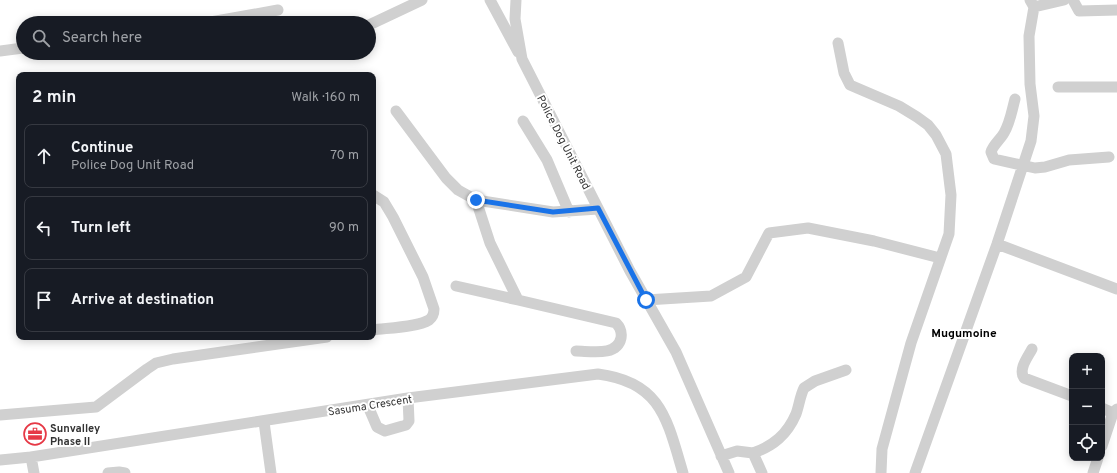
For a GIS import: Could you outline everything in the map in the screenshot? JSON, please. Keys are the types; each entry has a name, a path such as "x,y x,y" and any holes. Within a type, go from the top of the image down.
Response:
{"street":[{"path":"376,22 422,0"},
{"path":"490,0 522,59"},
{"name":"Police Dog Unit Road","path":"516,0 515,19 522,59 646,300 676,352 729,473"},
{"path":"915,473 997,244 1034,128 1034,107 1028,56 1032,4 1064,0"},
{"path":"1073,0 1079,11 1117,10"},
{"path":"244,16 278,10"},
{"path":"838,43 844,73 850,85 899,106 917,116 928,125 936,135 946,154 951,195 949,234 917,325 888,426 882,449 881,473"},
{"path":"0,51 16,49"},
{"path":"1058,87 1117,87"},
{"path":"1015,99 1009,123 990,152 994,159 1023,166 1045,167 1069,160 1109,158"},
{"path":"396,111 446,178 458,190 476,200 531,210 569,212 598,208"},
{"path":"523,121 547,160 569,212"},
{"path":"376,197 384,202 393,217 423,277 434,309 434,314 430,319 422,323 376,330"},
{"path":"476,200 490,243 518,300"},
{"path":"646,300 711,296 746,277 770,233 808,228 874,241 940,258"},
{"path":"997,244 1117,289"},
{"path":"456,286 616,323 619,327 621,340 616,347 608,351 576,351"},
{"path":"0,415 96,407 156,364 173,359 306,340"},
{"path":"1032,349 1022,369 1024,378 1069,395"},
{"path":"721,456 737,451 753,452 767,448 780,439 789,428 804,388 815,381 846,370"},
{"name":"Sasuma Crescent","path":"0,460 31,457 264,422 368,406 408,398 598,374 617,376 637,384 653,398 665,421 683,473"},
{"path":"368,406 377,427 385,431 406,425 408,420 408,398"},
{"path":"1105,409 1115,411 1105,438"},
{"path":"264,422 271,473"},
{"path":"753,452 762,473"},
{"path":"31,457 34,473"},
{"path":"1093,473 1097,461"},
{"path":"108,473 125,473"}],"place":[{"name":"Sunvalley Phase II","path":"35,434"}],"district":[{"name":"Mugumoine","path":"964,333"}],"route":[{"path":"476,200 531,210 553,212 569,212 598,208 646,300"}]}
